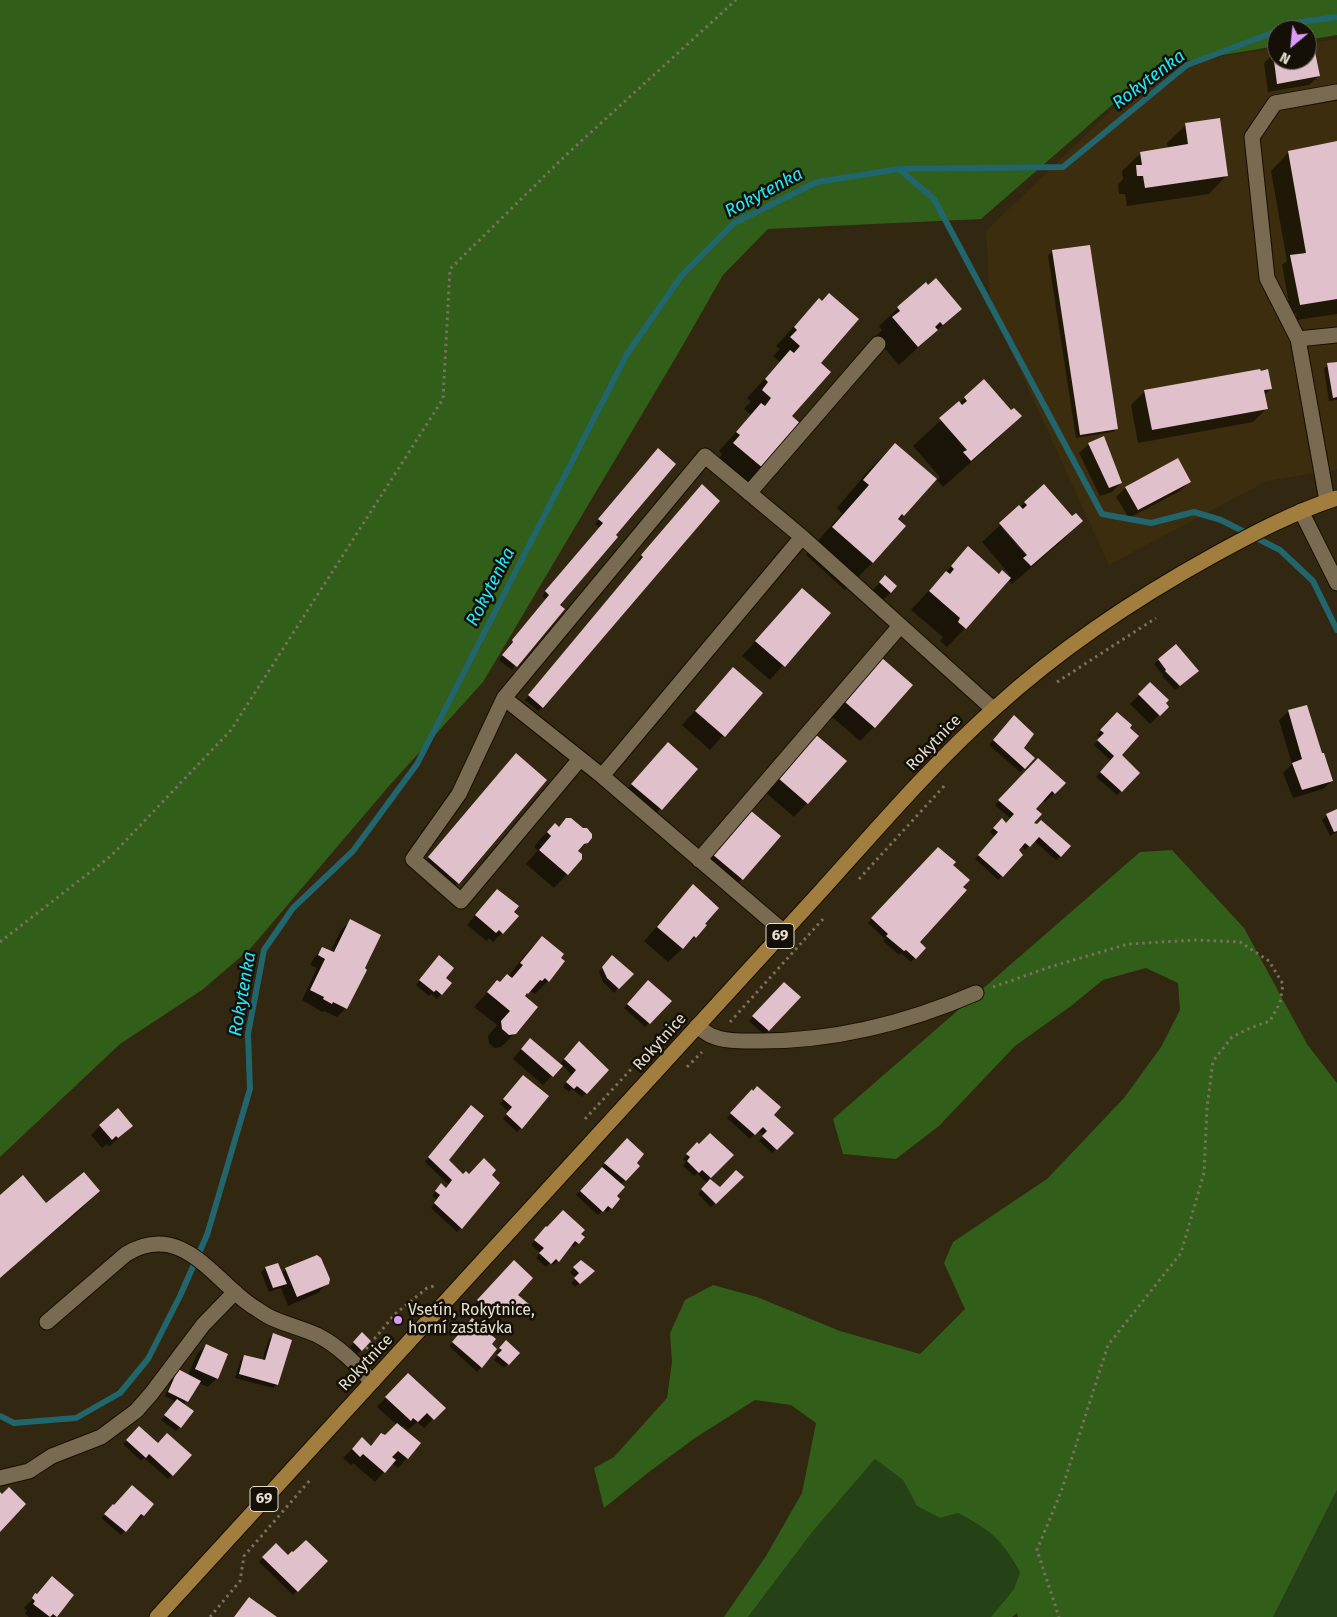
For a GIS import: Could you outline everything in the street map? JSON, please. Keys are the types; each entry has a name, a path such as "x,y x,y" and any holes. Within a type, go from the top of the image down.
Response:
{"main road":[{"name":"69","path":"1301,511 1332,499"},
{"name":"Rokytnice","path":"156,1617 920,783 993,709 1061,653 1143,596 1234,544 1301,511"}],"street":[{"path":"1332,499 1298,339 1267,278 1252,137 1275,103 1337,92"},
{"path":"1298,339 1337,335"},
{"path":"750,493 878,344"},
{"path":"580,760 461,901 413,859 459,794 504,698 705,456 802,537 993,709"},
{"path":"1301,511 1337,583"},
{"path":"602,776 802,537"},
{"path":"699,860 900,626"},
{"path":"504,698 602,776 784,932"},
{"path":"698,1026 717,1037 748,1041 807,1040 851,1033 940,1008 976,994"},
{"path":"46,1322 126,1254 139,1246 154,1244 170,1245 184,1251 202,1264 249,1304 272,1318 317,1335 333,1345 353,1361 372,1382"},
{"path":"0,1478 30,1471 52,1456 101,1437 136,1411 203,1325 235,1292"}],"path":[{"path":"0,942 112,855 231,730 443,398 450,269 566,155 736,0"},
{"path":"1056,683 1156,618"},
{"path":"853,886 952,778"},
{"path":"717,1037 827,915"},
{"path":"976,994 1050,967 1128,944 1195,940 1240,942 1269,961 1283,984 1280,1003 1270,1021 1232,1037 1213,1061 1207,1108 1204,1173 1181,1253 1108,1345 1061,1492 1037,1550 1059,1617"}],"shaded area":[{"path":"1337,39 1337,469 1267,481 1109,565 990,305 986,231 1157,66 1267,50 1267,70 1317,70 1317,42"}],"green space":[{"path":"0,0 1337,0 1337,35 1317,38 1317,20 1267,20 1267,48 1157,66 981,219 768,229 723,275 483,682 389,786 250,949 202,990 120,1044 0,1157"},
{"path":"1172,850 1244,928 1307,1044 1337,1083 1337,1490 1273,1617 1018,1617 1017,1613 1012,1617 991,1617 1014,1589 1020,1572 1007,1551 994,1536 958,1513 940,1518 917,1506 903,1480 875,1459 813,1531 748,1617 724,1617 766,1556 802,1493 816,1423 791,1405 755,1400 695,1438 604,1508 594,1468 614,1457 667,1398 672,1362 670,1333 685,1300 713,1285 757,1297 840,1331 920,1354 965,1309 944,1263 953,1242 1047,1179 1124,1098 1161,1047 1180,1010 1178,983 1146,968 1103,980 1071,1006 1015,1046 939,1126 896,1159 843,1154 833,1119 1140,852"},
{"path":"875,1459 903,1480 917,1506 940,1518 958,1513 988,1530 1008,1550 1020,1572 1014,1589 991,1617 748,1617 813,1531"},
{"path":"1337,1490 1337,1617 1273,1617"}],"building":[{"path":"1317,62 1320,76 1277,84 1275,70 1317,70"},
{"path":"1220,118 1228,176 1145,188 1143,176 1137,176 1136,165 1142,165 1140,152 1188,144 1185,123"},
{"path":"1337,141 1337,299 1300,305 1290,255 1306,253 1288,151"},
{"path":"1090,245 1118,429 1080,435 1052,250"},
{"path":"936,278 962,309 943,325 940,322 935,327 938,330 918,347 892,317 900,311 897,307 926,282 928,285"},
{"path":"829,293 859,319 821,363 831,372 792,416 802,425 764,469 733,443 740,435 736,432 761,403 765,406 771,398 762,390 768,382 765,379 790,350 794,353 800,346 790,337 797,330 794,327 819,298 822,301"},
{"path":"1337,362 1337,397 1333,398 1327,363"},
{"path":"1260,369 1261,371 1268,369 1272,389 1264,390 1268,409 1152,430 1144,390"},
{"path":"984,379 1011,410 1014,408 1022,416 971,461 963,452 967,450 939,418 959,401 962,405 967,401 964,397"},
{"path":"1104,436 1122,483 1109,488 1088,443"},
{"path":"895,443 937,479 904,516 902,514 898,519 906,526 873,563 832,527 869,485 863,480"},
{"path":"658,448 676,464 616,535 618,537 560,605 565,609 517,667 502,655 549,595 545,591 603,523 598,519"},
{"path":"1178,458 1191,482 1138,510 1125,487"},
{"path":"702,484 720,501 543,708 528,695 643,557 641,555"},
{"path":"1044,484 1072,516 1076,513 1083,521 1031,566 1023,558 1027,555 999,523 1019,505 1023,509 1027,505 1024,502"},
{"path":"968,546 999,574 1002,570 1011,578 966,629 958,622 960,618 929,591 946,571 950,574 954,569 951,566"},
{"path":"885,575 897,586 891,593 879,582"},
{"path":"802,588 831,613 785,667 755,641"},
{"path":"1176,644 1199,671 1180,686 1165,671 1158,659"},
{"path":"882,658 913,685 875,728 845,702"},
{"path":"733,667 763,693 725,737 695,711"},
{"path":"1150,682 1169,700 1166,703 1169,707 1160,716 1138,694"},
{"path":"1307,705 1333,781 1302,790 1292,763 1302,759 1288,710"},
{"path":"1117,712 1132,725 1130,728 1139,736 1122,755 1140,773 1122,792 1100,772 1114,756 1097,740 1104,733 1100,730"},
{"path":"1014,715 1034,734 1024,748 1035,758 1025,769 993,740"},
{"path":"815,734 847,761 808,804 778,778"},
{"path":"668,742 698,769 662,810 631,784"},
{"path":"516,753 547,780 459,884 428,857"},
{"path":"1038,758 1066,783 1055,794 1052,791 1036,809 1042,814 1034,823 1037,824 1041,820 1071,846 1061,857 1039,837 1030,847 1025,843 1019,850 1023,855 1003,877 978,855 998,832 993,828 1002,818 1006,823 1014,814 998,800"},
{"path":"1337,809 1337,831 1334,832 1326,814"},
{"path":"750,810 781,836 743,880 712,854"},
{"path":"566,818 571,818 583,828 587,828 592,834 592,838 588,843 584,844 578,851 582,854 582,859 568,875 539,850 551,836 547,832 555,823 559,827"},
{"path":"938,847 956,862 953,865 970,880 963,887 967,890 920,942 926,948 916,959 886,936 888,934 871,918"},
{"path":"693,884 719,908 696,938 694,936 683,949 657,927"},
{"path":"497,889 519,906 514,912 519,916 503,934 499,930 496,933 475,915"},
{"path":"350,919 381,935 365,968 367,970 347,1009 333,1002 332,1004 323,999 324,997 310,990 325,959 318,955 322,947 334,952"},
{"path":"542,936 564,954 561,958 565,961 549,982 545,978 542,981 540,980 527,993 525,996 538,1007 516,1034 509,1035 502,1029 501,1021 510,1011 487,992 497,980 500,982 507,974 512,978 523,965 520,963"},
{"path":"439,955 454,968 446,978 452,983 442,995 436,990 434,992 419,980"},
{"path":"612,955 634,974 619,989 607,978 602,967"},
{"path":"648,980 672,1001 650,1024 627,1004"},
{"path":"784,982 801,997 769,1031 752,1016"},
{"path":"530,1038 563,1066 553,1077 521,1049"},
{"path":"579,1041 609,1070 587,1094 577,1086 574,1089 566,1082 576,1070 564,1059"},
{"path":"523,1075 549,1096 522,1129 506,1114 512,1107 503,1099"},
{"path":"757,1086 781,1107 774,1115 794,1133 777,1150 762,1136 767,1131 763,1127 755,1135 730,1113"},
{"path":"471,1105 484,1116 449,1160 463,1174 466,1171 469,1174 484,1158 496,1170 492,1175 500,1183 462,1229 434,1203 440,1195 435,1191 441,1183 446,1188 452,1180 428,1157"},
{"path":"118,1108 133,1126 118,1138 116,1136 112,1140 99,1125"},
{"path":"710,1133 734,1155 711,1178 702,1170 699,1173 687,1161 690,1157 686,1154 697,1142 699,1144"},
{"path":"627,1138 644,1154 637,1163 640,1166 626,1181 604,1163"},
{"path":"602,1167 625,1187 617,1196 620,1199 612,1209 608,1206 603,1212 580,1191"},
{"path":"736,1170 744,1177 716,1204 701,1189 710,1179 720,1187"},
{"path":"84,1172 100,1191 0,1278 0,1195 23,1175 46,1203"},
{"path":"563,1210 585,1230 581,1234 585,1237 579,1244 575,1241 559,1262 556,1259 551,1264 539,1253 544,1248 534,1240"},
{"path":"317,1255 321,1258 330,1279 329,1284 297,1297 285,1268"},
{"path":"514,1260 533,1278 518,1295 530,1305 522,1313 511,1304 500,1316 497,1312 494,1315 477,1300"},
{"path":"581,1260 595,1271 580,1284 574,1278 579,1273 573,1267"},
{"path":"278,1263 287,1284 273,1288 265,1267"},
{"path":"472,1318 496,1339 492,1344 497,1349 482,1368 452,1342"},
{"path":"362,1332 371,1341 362,1351 353,1342"},
{"path":"273,1333 292,1340 278,1385 239,1374 244,1355 265,1360"},
{"path":"506,1340 520,1353 509,1365 497,1355 502,1350 499,1348"},
{"path":"206,1344 228,1354 218,1379 195,1369"},
{"path":"178,1369 201,1381 188,1402 168,1392"},
{"path":"408,1373 446,1408 434,1420 427,1413 418,1422 413,1418 411,1421 385,1397"},
{"path":"177,1399 194,1411 181,1428 164,1415"},
{"path":"397,1423 421,1443 408,1459 398,1451 392,1457 396,1460 385,1473 363,1454 360,1457 352,1449 362,1437 371,1446 381,1433 385,1435"},
{"path":"139,1426 158,1443 167,1433 192,1455 173,1476 149,1454 146,1458 126,1440"},
{"path":"132,1485 154,1504 144,1516 141,1514 126,1532 104,1514"},
{"path":"9,1487 26,1504 0,1532 0,1492 2,1494"},
{"path":"306,1540 328,1561 298,1592 262,1557 276,1543 288,1555"},
{"path":"52,1576 74,1595 57,1617 53,1614 50,1617 33,1604 35,1601 32,1598"},
{"path":"249,1597 277,1617 234,1617"}],"waterway":[{"name":"Rokytenka","path":"1315,20 1337,17"},
{"name":"Rokytenka","path":"0,1416 14,1423 76,1418 120,1393 148,1359 180,1296 207,1235 250,1089 248,1034 264,950 293,908 353,851 417,764 627,354 682,275 734,223 817,182 899,169 1063,167 1187,65 1267,35"},
{"path":"899,169 934,199 1102,514 1151,523 1194,512 1221,520 1280,550 1313,581 1337,630"}],"place":[{"name":"Vsetín, Rokytnice, horní zastávka","path":"398,1320"}]}
